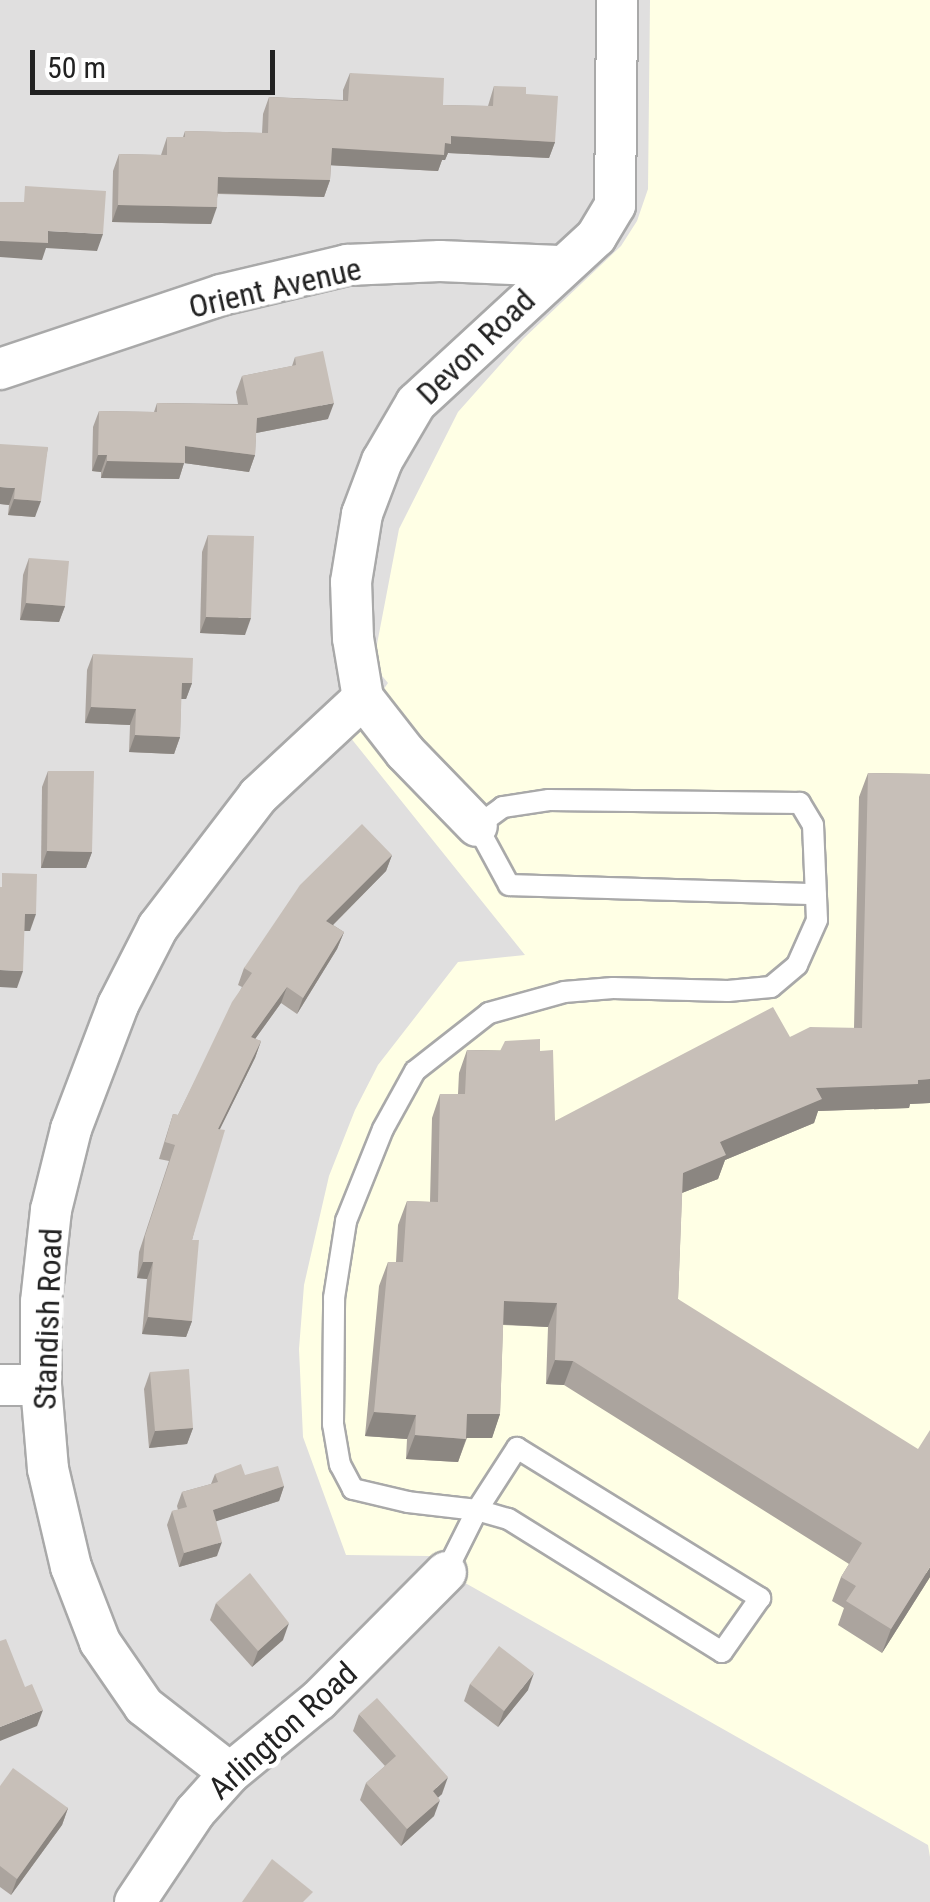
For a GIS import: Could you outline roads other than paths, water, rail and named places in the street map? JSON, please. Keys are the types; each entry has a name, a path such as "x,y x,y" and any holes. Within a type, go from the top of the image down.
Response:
{"street":[{"name":"Devon Road","path":"363,698 352,638 351,582 362,514 382,461 416,403 560,266 596,237 615,205 616,0"},
{"name":"Orient Avenue","path":"0,369 222,295 347,265 440,261 560,266"},
{"name":"Standish Road","path":"230,1772 144,1706 100,1642 71,1567 52,1485 41,1385 41,1302 51,1210 72,1128 118,1005 158,927 258,796 363,698"},
{"path":"363,698 405,752 477,826"},
{"path":"0,1385 41,1385"},
{"name":"Arlington Road","path":"134,1902 195,1812 230,1772 334,1687 446,1572"}],"lane":[{"path":"446,1572 478,1510 518,1448 760,1598 722,1652 508,1518 478,1510 408,1502 353,1489 340,1465 333,1424 334,1298 346,1221 383,1129 415,1070 489,1012 564,992 614,988 728,992 772,987 797,965 817,920 816,894 813,825 800,803 550,800 502,807 477,826 509,884 816,894"}]}
